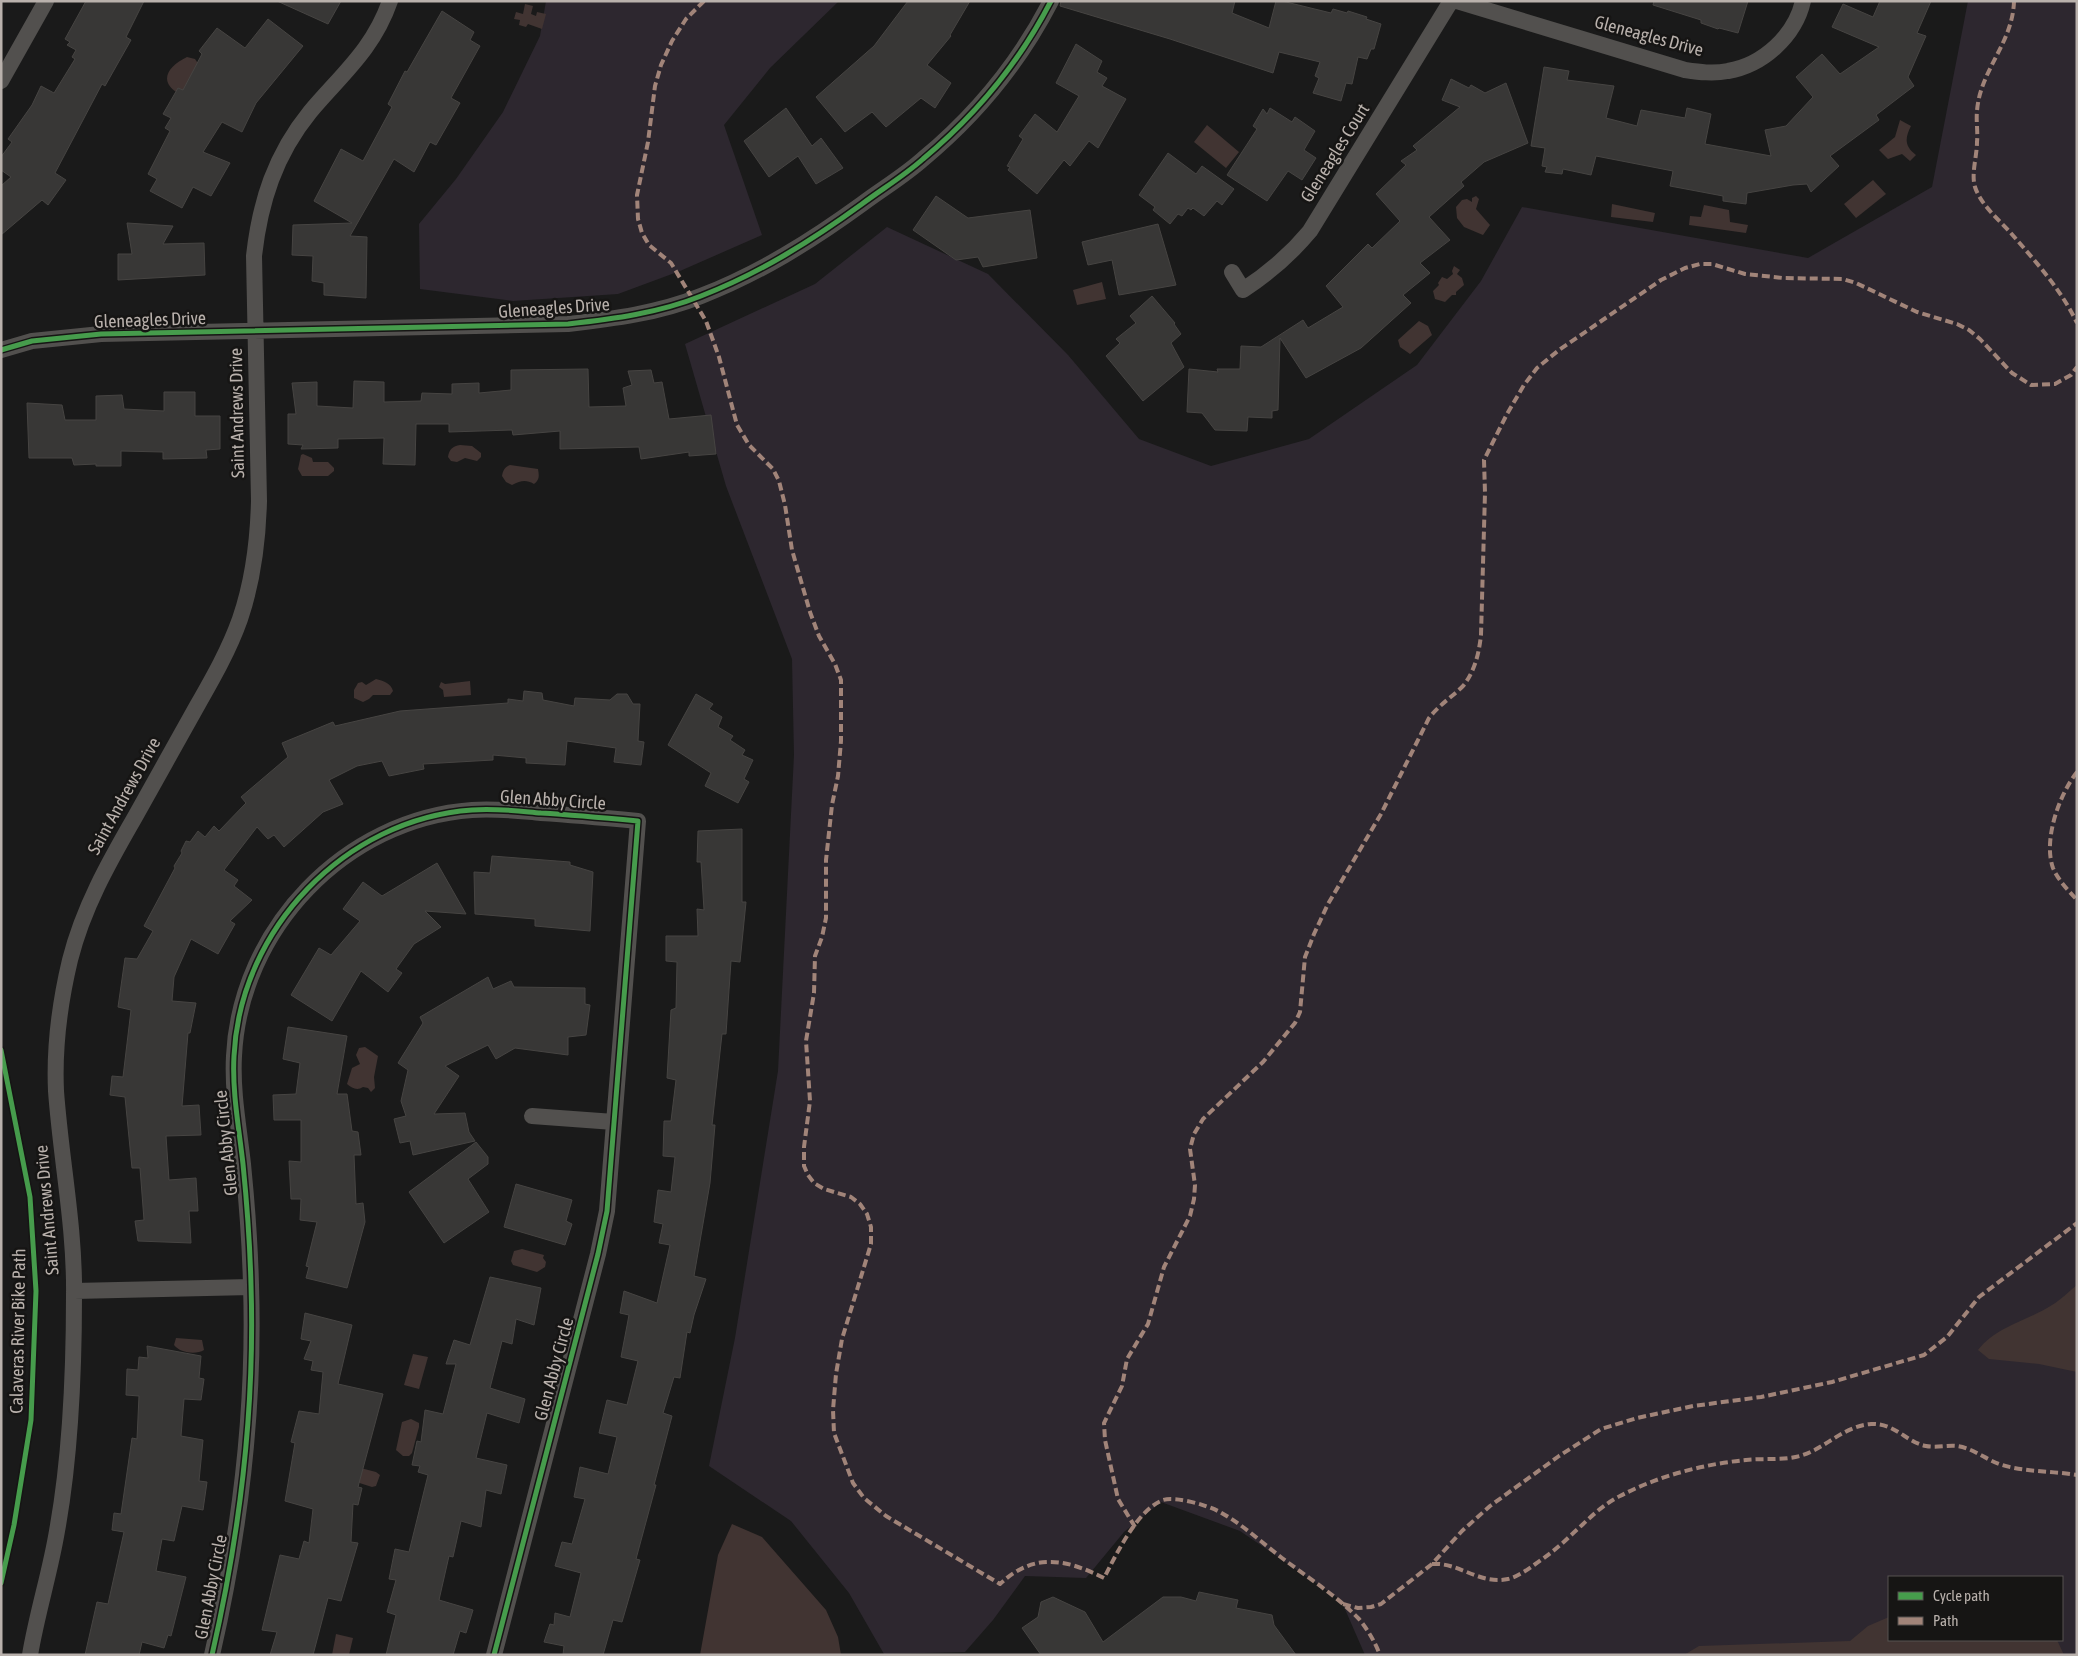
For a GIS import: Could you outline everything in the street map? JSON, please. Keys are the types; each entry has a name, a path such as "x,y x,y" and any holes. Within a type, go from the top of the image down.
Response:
{"street":[{"path":"1,81 46,1"},
{"name":"Saint Andrews Drive","path":"30,1655 58,1527 69,1444 74,1371 74,1291 70,1210 56,1089 57,1043 62,1002 71,956 89,904 108,865 225,656 240,618 252,573 258,530 259,500 254,256 258,222 268,185 293,136 310,112 356,63 375,33 390,1"},
{"name":"Gleneagles Drive","path":"1,350 32,341 82,335 568,324 608,319 660,309 700,296 749,276 791,253 922,160 963,124 990,94 1015,61 1050,1"},
{"name":"Gleneagles Court","path":"1232,272 1243,290 1272,271 1310,231 1451,1"},
{"name":"Gleneagles Drive","path":"1456,1 1685,70 1708,73 1728,71 1751,64 1763,57 1779,44 1793,26 1804,1"},
{"name":"Glen Abby Circle","path":"212,1655 225,1594 241,1498 248,1426 252,1342 251,1286 245,1184 234,1086 234,1054 246,991 260,954 280,921 298,898 329,868 350,852 380,835 410,823 438,815 470,810 507,809 638,820 607,1211 598,1254 494,1655"},
{"path":"532,1116 614,1122"},
{"path":"74,1291 251,1286"}],"shaded area":[{"path":"546,1 839,1 770,68 724,125 762,235 680,271 618,294 513,301 420,289 419,224 456,179 503,112 540,36"},
{"path":"1968,1 2077,1 2077,1655 1365,1655 1341,1600 1240,1531 1161,1502 1124,1532 1086,1578 1025,1576 993,1620 965,1652 884,1654 849,1593 791,1521 709,1466 735,1338 778,1071 794,755 792,659 726,486 685,344 815,284 887,227 988,274 1068,355 1139,439 1211,466 1309,439 1417,365 1481,281 1522,207 1808,258 1932,187"},
{"path":"525,4 533,6 531,14 536,16 537,12 546,14 542,29 528,24 526,27 519,25 520,20 514,19 516,12 523,14"},
{"path":"187,57 195,59 201,68 180,94 173,89 167,79 170,69"},
{"path":"1900,120 1911,126 1907,142 1909,148 1916,155 1910,161 1902,154 1888,159 1879,150 1895,137"},
{"path":"1207,125 1239,152 1226,168 1194,142"},
{"path":"1873,180 1886,194 1856,218 1844,204"},
{"path":"1476,196 1479,199 1476,209 1490,225 1483,235 1464,227 1457,218 1456,207 1462,200 1467,199 1472,202 1472,198"},
{"path":"1612,204 1655,213 1653,222 1611,217"},
{"path":"1704,205 1729,210 1730,222 1748,225 1746,233 1689,225 1690,216 1701,217"},
{"path":"1454,266 1460,270 1457,274 1462,278 1464,285 1456,292 1456,295 1452,295 1445,302 1435,299 1433,291 1439,285 1438,283 1442,277 1447,279 1453,274"},
{"path":"1102,282 1106,299 1077,305 1073,290"},
{"path":"1419,321 1428,326 1432,335 1410,354 1400,347 1398,340"},
{"path":"460,445 472,446 481,453 481,457 477,461 465,458 457,462 451,461 448,457 450,450"},
{"path":"301,455 312,458 313,462 328,462 334,468 334,471 328,476 302,476 298,469"},
{"path":"510,465 538,469 537,481 534,484 523,481 512,485 506,482 502,474"},
{"path":"376,679 390,686 393,691 390,695 373,695 363,702 354,698 354,690 358,683 362,682 366,685"},
{"path":"470,681 471,695 444,697 443,690 439,687 441,682 445,684"},
{"path":"365,1047 378,1056 374,1077 375,1088 371,1092 368,1088 363,1087 359,1089 347,1084 352,1068 360,1064 356,1055 359,1048"},
{"path":"522,1249 544,1255 545,1267 537,1272 513,1265 511,1261 514,1251"},
{"path":"2077,1285 2077,1372 2039,1364 1989,1359 1978,1350 2003,1329 2059,1301"},
{"path":"176,1338 202,1340 204,1350 193,1353 180,1350 174,1345"},
{"path":"413,1354 428,1357 419,1389 404,1385"},
{"path":"411,1419 419,1423 419,1427 412,1453 409,1456 403,1456 396,1450 402,1422"},
{"path":"349,1465 376,1472 380,1475 376,1486 372,1487 347,1479"},
{"path":"732,1524 762,1537 826,1610 838,1637 841,1655 700,1655 718,1555"},
{"path":"1888,1617 1888,1641 2057,1641 2064,1655 1684,1655 1699,1646 1850,1641 1868,1626"},
{"path":"336,1634 353,1638 349,1655 332,1655"}],"building":[{"path":"86,1 144,1 126,37 131,40 105,86 102,84 55,173 66,180 48,205 42,200 1,235 1,186 11,177 1,170 1,157 12,142 8,139 32,105 41,86 54,93 75,59 72,57 76,50 67,45 70,42 65,39"},
{"path":"277,1 341,1 328,24"},
{"path":"908,1 970,1 951,36 927,65 951,83 935,108 921,98 886,127 872,112 845,132 816,97 874,46"},
{"path":"1061,1 1235,1 1232,13 1269,28 1276,1 1282,1 1331,13 1333,9 1347,13 1348,11 1381,24 1374,49 1371,49 1367,59 1358,57 1352,84 1346,83 1341,101 1313,93 1319,78 1315,76 1320,62 1279,52 1273,73 1170,39 1060,6"},
{"path":"1654,1 1748,1 1738,33 1718,29 1701,23 1701,20 1653,5"},
{"path":"1880,1 1931,1 1917,33 1926,36 1908,77 1914,86 1876,115 1879,120 1830,156 1839,166 1811,192 1807,184 1793,185 1747,193 1746,204 1723,201 1723,196 1670,186 1673,171 1596,156 1591,175 1563,169 1562,174 1545,172 1547,167 1542,166 1545,148 1531,146 1544,67 1569,71 1567,80 1614,86 1606,118 1637,126 1641,110 1685,118 1687,108 1711,114 1705,144 1771,156 1765,130 1786,126 1813,97 1796,77 1822,54 1840,74 1879,47 1832,27 1843,4 1873,17"},
{"path":"442,11 474,32 470,40 480,46 451,98 460,103 436,145 430,142 414,172 394,159 350,236 367,237 366,298 324,295 324,283 312,281 313,256 292,255 293,225 352,223 314,201 341,149 363,161 392,107 388,104 405,71 407,72"},
{"path":"268,19 303,46 256,103 242,132 222,122 203,152 230,163 211,196 193,187 182,208 150,191 157,179 148,174 170,131 165,128 171,118 163,114 178,88 183,90 202,54 199,51 217,28 245,48"},
{"path":"1076,44 1102,61 1097,72 1107,78 1102,86 1126,99 1098,148 1089,141 1070,166 1064,160 1037,194 1008,170 1010,167 1007,166 1023,139 1019,136 1035,114 1057,132 1079,96 1056,83"},
{"path":"1451,79 1469,88 1471,85 1485,93 1506,83 1528,143 1484,162 1461,182 1464,186 1429,217 1450,240 1420,263 1430,273 1403,295 1411,303 1361,348 1306,378 1280,338 1278,410 1272,411 1272,418 1248,417 1247,431 1215,430 1202,413 1187,412 1189,369 1218,372 1217,369 1240,369 1241,346 1261,347 1303,320 1308,328 1343,307 1326,286 1368,244 1372,248 1400,221 1376,194 1406,165 1401,161 1417,150 1413,146 1460,107 1442,100"},
{"path":"786,108 812,146 821,138 843,168 816,184 798,156 769,177 744,141"},
{"path":"1270,108 1292,122 1295,117 1315,131 1304,150 1316,158 1302,180 1288,171 1267,201 1227,175 1257,129 1253,126 1263,109 1267,114"},
{"path":"1168,153 1196,174 1202,166 1234,189 1222,205 1217,201 1204,216 1193,208 1191,210 1188,208 1182,216 1178,214 1170,224 1153,210 1155,207 1139,195"},
{"path":"936,196 968,218 1030,210 1037,258 983,267 978,257 956,260 913,230"},
{"path":"127,223 173,226 163,244 204,243 205,275 118,280 118,254 132,254"},
{"path":"1158,224 1176,285 1119,295 1112,260 1088,265 1082,242"},
{"path":"1152,296 1175,323 1181,334 1171,343 1184,367 1143,401 1106,356 1120,343 1116,339 1136,323 1130,316"},
{"path":"588,369 589,407 626,406 623,388 632,385 628,371 651,370 654,383 662,382 669,419 711,415 716,454 689,456 689,452 641,459 639,447 560,449 560,431 513,435 512,430 449,432 449,424 416,424 415,465 383,464 384,438 338,439 338,448 301,449 303,445 288,444 288,414 296,414 292,383 317,382 317,406 353,408 354,381 384,382 384,402 421,401 422,393 452,394 452,384 479,383 479,393 511,390 511,370"},
{"path":"164,392 195,392 195,416 220,416 220,449 206,450 207,458 163,459 163,452 121,451 121,466 74,465 72,458 29,458 27,403 62,405 65,420 96,420 96,396 122,395 124,409 164,411"},
{"path":"524,691 542,693 543,700 574,706 575,698 610,700 617,694 627,694 633,704 640,704 638,741 644,742 641,765 614,762 616,748 567,741 565,765 526,763 526,758 493,755 493,760 423,764 424,769 389,776 382,761 357,766 329,780 343,804 323,812 284,847 274,835 268,839 257,827 224,870 238,880 234,886 252,900 230,921 235,924 218,954 191,939 174,977 172,1001 196,1003 190,1033 188,1033 182,1106 199,1105 201,1135 166,1136 169,1180 196,1178 198,1211 189,1211 191,1243 138,1241 135,1221 144,1220 140,1168 132,1168 125,1097 110,1095 112,1076 123,1077 131,1010 118,1007 125,958 137,959 153,931 144,926 175,868 174,866 182,853 181,851 186,841 190,842 198,831 205,837 214,826 219,831 246,803 241,797 288,757 282,743 333,722 335,726 400,711 508,703 508,699 523,701"},
{"path":"696,694 713,704 709,709 722,717 718,727 733,736 730,740 745,750 742,755 753,760 744,779 749,782 738,803 705,786 711,773 668,745"},
{"path":"742,829 742,902 746,902 740,962 731,961 726,1034 722,1034 712,1125 715,1125 710,1183 694,1276 706,1279 690,1333 687,1332 680,1378 674,1377 663,1413 672,1416 636,1559 640,1560 622,1622 613,1620 603,1655 563,1655 564,1646 544,1642 550,1624 554,1625 555,1613 570,1617 581,1573 555,1566 562,1542 572,1544 585,1499 574,1497 580,1467 608,1474 617,1437 599,1433 607,1400 627,1405 638,1361 621,1357 629,1315 620,1313 624,1291 657,1303 670,1245 659,1243 663,1224 654,1222 658,1190 671,1192 675,1157 663,1156 664,1121 671,1121 676,1080 667,1078 671,1010 676,1008 677,962 666,961 666,936 698,936 697,909 704,910 701,862 697,862 698,831"},
{"path":"492,856 570,862 570,865 593,872 590,931 535,926 535,919 475,914 474,872 490,873"},
{"path":"437,863 466,914 425,911 441,927 414,944 396,969 402,973 388,992 361,971 332,1021 291,995 319,948 331,955 360,921 343,909 363,882 382,896"},
{"path":"488,977 493,989 511,981 514,987 585,988 585,1004 590,1005 586,1035 568,1037 568,1055 515,1048 496,1059 488,1045 445,1066 459,1076 434,1114 465,1113 469,1132 475,1141 413,1155 410,1141 400,1143 394,1119 406,1116 401,1101 408,1070 398,1063 423,1023 420,1017"},
{"path":"288,1027 347,1036 337,1094 347,1094 352,1131 358,1132 361,1155 354,1155 356,1204 363,1203 365,1222 347,1288 306,1278 309,1267 306,1266 317,1222 300,1220 301,1199 291,1199 289,1161 301,1162 301,1120 274,1120 273,1095 296,1094 300,1063 283,1059"},
{"path":"476,1142 488,1157 488,1164 468,1179 489,1212 444,1243 409,1192"},
{"path":"516,1184 572,1200 566,1221 572,1224 565,1245 504,1227"},
{"path":"490,1277 541,1288 534,1325 516,1319 512,1344 502,1341 490,1388 525,1399 519,1423 487,1413 476,1458 507,1465 501,1494 486,1490 481,1527 461,1521 453,1557 449,1556 439,1600 473,1610 466,1633 460,1631 453,1655 386,1655 396,1615 387,1612 396,1580 389,1579 395,1549 409,1552 428,1475 418,1472 420,1466 412,1465 417,1441 421,1442 425,1410 443,1414 456,1364 446,1364 454,1340 470,1345"},
{"path":"305,1313 352,1325 338,1384 383,1394 358,1487 362,1488 358,1505 353,1504 351,1542 358,1543 341,1601 328,1598 313,1655 270,1655 277,1632 262,1630 280,1555 299,1559 304,1541 309,1543 313,1509 285,1501 295,1443 291,1442 299,1411 319,1414 323,1372 311,1370 313,1361 304,1359 311,1341 301,1339"},
{"path":"147,1346 201,1356 199,1378 204,1379 201,1400 184,1399 181,1436 203,1440 199,1481 207,1482 203,1510 182,1506 174,1541 162,1539 156,1571 186,1577 171,1636 168,1635 164,1648 142,1642 139,1655 85,1655 97,1602 108,1604 124,1532 112,1530 114,1513 121,1514 132,1438 137,1439 139,1396 126,1395 127,1369 138,1370 139,1357 148,1358"},
{"path":"1199,1592 1238,1600 1236,1608 1272,1615 1274,1625 1296,1655 1041,1655 1022,1628 1038,1617 1041,1602 1053,1597 1085,1612 1103,1642 1163,1597 1181,1597 1196,1601"}],"marked path":[{"path":"704,1 686,19 672,41 661,65 655,86 648,142 637,195 638,219 642,233 649,245 671,263 706,321 719,357 737,425 749,445 773,469 779,481 792,550 810,612 819,636 835,664 841,680 841,741 826,860 826,918 815,956 814,993 806,1041 810,1101 804,1147 804,1166 814,1183 824,1189 851,1197 860,1204 867,1214 871,1227 871,1244 842,1339 836,1374 833,1410 834,1433 853,1483 864,1498 886,1516 1000,1584 1025,1567 1050,1562 1076,1566 1104,1578 1128,1534 1144,1513 1153,1505 1163,1500 1175,1499 1206,1506 1235,1521 1341,1602 1362,1623 1380,1655"},
{"path":"2014,1 2008,30 1979,96 1974,182 1978,194 1986,206 2047,276 2077,323"},
{"path":"1135,1527 1118,1499 1105,1440 1104,1423 1122,1386 1127,1359 1148,1324 1164,1267 1190,1216 1195,1185 1190,1149 1194,1134 1203,1119 1263,1062 1295,1023 1300,1012 1305,957 1328,904 1381,814 1429,718 1463,686 1473,668 1478,655 1481,635 1485,493 1484,460 1507,414 1524,385 1537,368 1559,350 1661,280 1685,268 1700,264 1712,264 1745,274 1783,278 1843,279 1856,283 1917,312 1957,324 1969,330 2012,373 2031,385 2055,384 2071,375 2077,367"},
{"path":"2077,772 2064,793 2054,818 2050,844 2050,857 2053,868 2077,900"},
{"path":"1343,1604 1358,1608 1381,1604 1432,1564 1462,1531 1490,1506 1559,1456 1601,1429 1637,1418 1693,1406 1761,1397 1832,1382 1924,1355 1947,1337 1979,1297 2077,1223"},
{"path":"1432,1564 1451,1566 1488,1579 1508,1579 1525,1571 1553,1551 1606,1504 1650,1482 1714,1464 1789,1458 1803,1455 1852,1429 1871,1424 1887,1426 1912,1441 1926,1446 1963,1447 2002,1465 2077,1475"}],"cycle path":[{"path":"1,350 32,341 101,334 568,324 636,314 685,302 723,287 764,267 843,218 916,165 961,124 995,87 1025,46 1051,1"},
{"path":"212,1655 238,1517 251,1378 251,1270 246,1194 235,1096 234,1056 241,1009 256,965 278,925 308,889 342,858 382,834 426,818 472,810 490,809 638,821 607,1211 598,1254 494,1655"},
{"name":"Calaveras River Bike Path","path":"1,1050 30,1197 36,1291 31,1420 14,1525 1,1583"}]}
